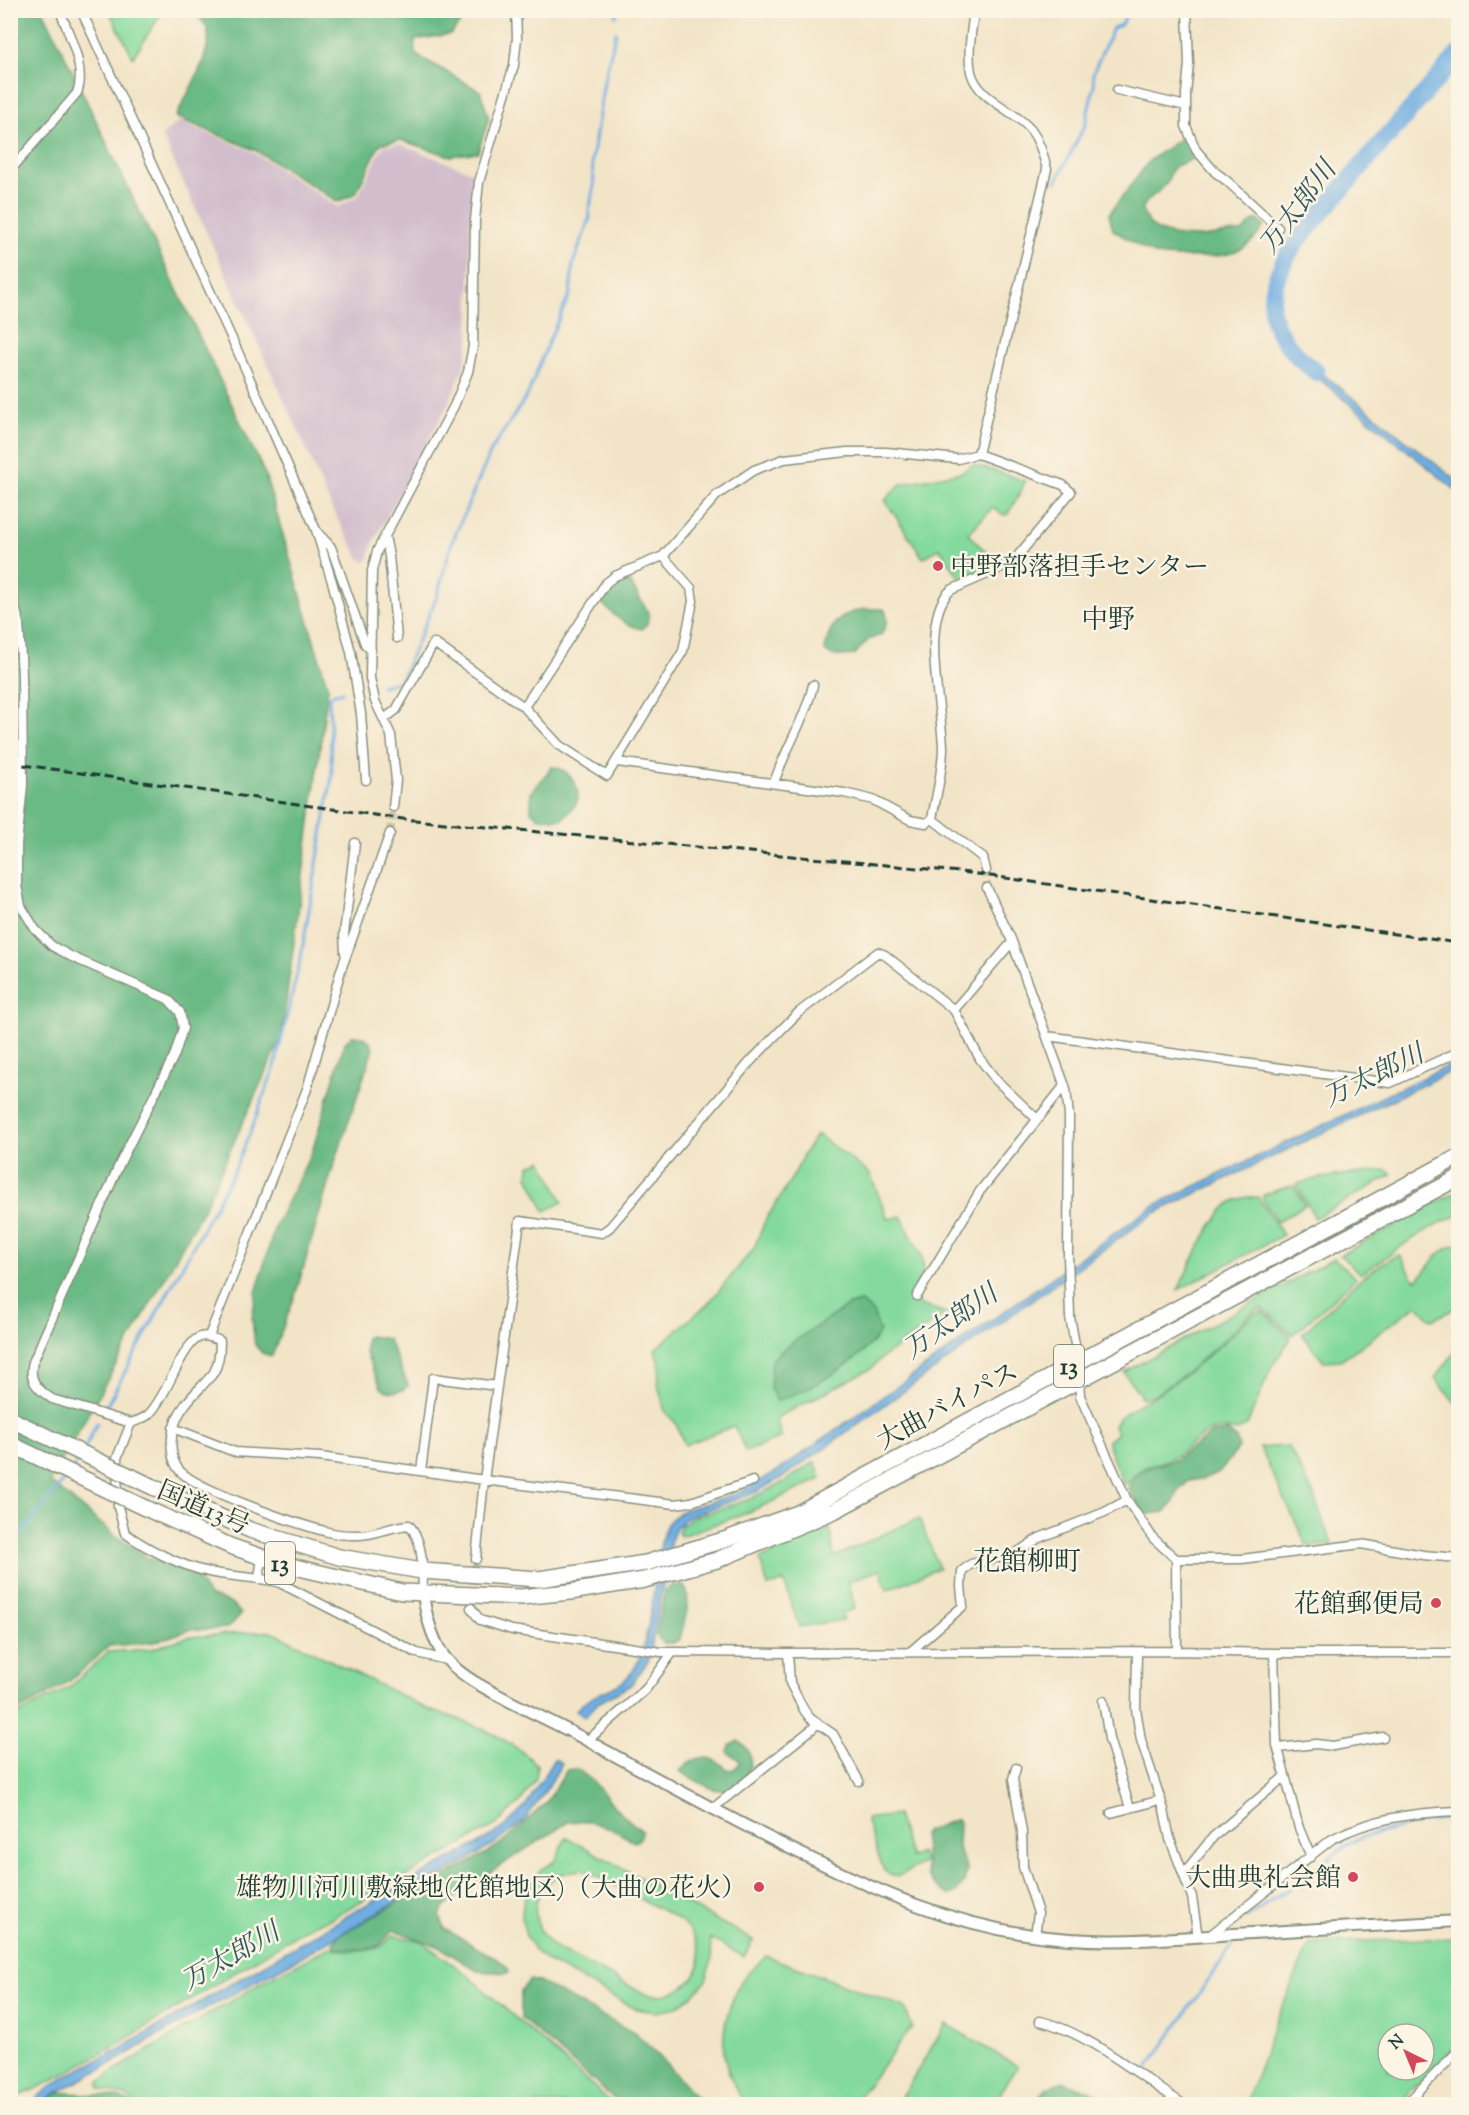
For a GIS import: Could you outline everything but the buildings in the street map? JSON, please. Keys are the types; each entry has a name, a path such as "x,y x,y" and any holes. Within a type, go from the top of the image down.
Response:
{"highway":[{"name":"大曲バイパス","path":"422,1571 539,1579 672,1556 798,1513 1458,1157"},
{"name":"大曲バイパス","path":"423,1594 521,1597 570,1592 650,1578 717,1560 834,1511 1458,1178"},
{"name":"国道13号","path":"10,1419 250,1530 339,1557 422,1571"},
{"name":"国道13号","path":"10,1444 230,1546 295,1567 402,1592 423,1594"}],"street":[{"path":"10,171 80,86 78,62 60,10"},
{"path":"81,10 238,352 316,530 351,652 361,714 366,780"},
{"path":"393,807 396,780 391,735 375,701 370,678 372,571 376,551 454,406 468,372 473,346 475,220 479,182 514,65 517,38 516,10"},
{"path":"974,10 970,69 973,79 982,90 1029,128 1040,145 1047,169 978,454"},
{"path":"1187,10 1189,64 1186,126 1196,150 1204,161 1278,228"},
{"path":"1117,90 1186,106"},
{"path":"524,707 606,583 615,576 663,556 717,495 754,470 784,459 847,452 886,452 958,459 978,454 1063,486 1071,492 1016,558 1001,568 951,590 946,594 939,609 934,660 943,746 932,819 926,823 910,820 873,800 844,793 617,762"},
{"path":"316,530 331,546 365,644 372,650"},
{"path":"384,536 389,556 397,638"},
{"path":"384,719 396,710 434,644 524,707 559,745 607,776 683,651 693,602 691,588 663,556"},
{"path":"10,584 19,623 22,675 23,785 17,844 17,885 21,906 35,929 52,946 168,999 180,1012 183,1028 175,1054 120,1163 30,1372 36,1385 52,1399 131,1424"},
{"path":"774,783 780,765 802,721 813,685"},
{"path":"932,819 983,858 986,870"},
{"path":"209,1336 307,1089 345,959 390,833"},
{"path":"345,959 344,934 355,843"},
{"path":"987,888 1012,942 1065,1085 1069,1116 1070,1317 1078,1361 1080,1396 1127,1500 1153,1538 1176,1559 1242,1559 1361,1544 1423,1555 1458,1558"},
{"path":"954,1010 1012,942"},
{"path":"476,1559 484,1480 520,1221 602,1233 610,1227 748,1063 798,1013 878,952 885,955 954,1010 980,1059 996,1080 1037,1119"},
{"path":"1047,1036 1390,1083 1458,1052"},
{"path":"917,1296 980,1191 1065,1085"},
{"path":"446,1660 417,1653 278,1582 207,1572 148,1550 124,1533 118,1507 117,1458 131,1424 147,1416 160,1399 191,1344 200,1337 209,1336 220,1341 220,1352 214,1372 180,1412 174,1428 171,1447 173,1458 179,1470 187,1477 228,1497 330,1533 357,1536 399,1525 409,1525 419,1542 423,1594 429,1623 446,1660 470,1680 712,1809 854,1880 922,1908 993,1928 1035,1936 1144,1940 1458,1921"},
{"path":"421,1472 433,1378 497,1386"},
{"path":"174,1428 235,1452 320,1457 675,1504 691,1502 753,1481"},
{"path":"910,1652 963,1606 962,1571 971,1564 1015,1554 1039,1538 1105,1512 1127,1500"},
{"path":"258,1578 262,1557"},
{"path":"1176,1559 1177,1651"},
{"path":"471,1608 480,1620 512,1630 661,1652 1137,1653 1177,1651 1458,1654"},
{"path":"587,1741 646,1689 673,1652"},
{"path":"788,1653 790,1683 804,1710 810,1718 833,1734 859,1781"},
{"path":"1137,1653 1136,1709 1141,1740 1161,1800 1170,1839 1184,1873 1203,1936"},
{"path":"1274,1653 1278,1748 1299,1828 1311,1857"},
{"path":"1104,1701 1109,1739 1130,1808"},
{"path":"712,1809 812,1730 817,1723"},
{"path":"1278,1748 1316,1744 1333,1746 1383,1737"},
{"path":"1016,1767 1013,1779 1022,1832 1023,1867 1038,1913 1035,1936"},
{"path":"1184,1873 1213,1838 1284,1777"},
{"path":"1111,1813 1161,1800"},
{"path":"1203,1936 1332,1839 1370,1822 1431,1812 1458,1811"},
{"path":"1040,2021 1056,2025 1080,2036 1183,2104"},
{"path":"1406,2104 1458,2051"}],"shaded area":[{"path":"179,121 251,151 338,207 358,196 383,146 400,144 476,174 471,217 469,342 463,370 446,408 374,541 367,562 361,560 332,509 162,136"}],"green space":[{"path":"43,10 265,474 328,688 281,1039 203,1210 50,1482 115,1535 148,1558 193,1573 209,1596 232,1604 241,1614 228,1628 189,1630 155,1642 109,1646 70,1681 11,1714 10,11"},
{"path":"109,10 163,11 133,57"},
{"path":"192,11 464,11 464,18 451,34 415,40 415,54 480,91 489,118 478,152 450,156 400,140 380,144 356,193 338,202 255,150 176,117 198,73 207,48 207,28"},
{"path":"1184,136 1196,155 1173,169 1166,184 1144,206 1142,210 1144,215 1154,228 1160,231 1168,234 1201,237 1242,232 1254,220 1259,220 1264,226 1256,237 1240,250 1210,257 1161,256 1144,249 1113,230 1109,214 1150,160"},
{"path":"972,465 1025,481 1007,515 993,507 968,534 994,560 979,572 958,576 940,548 923,558 885,500 901,484 962,472"},
{"path":"618,577 628,579 649,614 647,624 642,629 620,619 601,602 606,588"},
{"path":"864,609 884,609 886,612 886,625 881,635 868,640 854,655 835,656 825,651 829,634 836,622 848,614"},
{"path":"552,767 566,772 573,781 578,796 572,809 562,819 539,818 531,811 531,792"},
{"path":"351,1036 365,1038 370,1041 373,1049 331,1174 296,1293 272,1356 262,1353 255,1345 252,1319 256,1293 275,1226 312,1152 344,1044"},
{"path":"817,1134 870,1174 888,1219 901,1216 921,1255 924,1269 913,1295 919,1305 947,1313 883,1357 871,1369 776,1418 782,1437 746,1452 734,1426 685,1445 675,1422 665,1412 658,1384 660,1368 655,1349 708,1304 754,1248 765,1221 795,1173 804,1153","holes":["861,1302 773,1359 787,1346 849,1305"]},
{"path":"542,1160 563,1202 545,1211 528,1176 529,1166"},
{"path":"1386,1170 1392,1175 1315,1218 1296,1184 1319,1178"},
{"path":"1294,1186 1305,1205 1277,1222 1263,1199 1263,1195"},
{"path":"1458,1191 1458,1215 1420,1234 1361,1274 1340,1255"},
{"path":"1258,1197 1283,1235 1178,1290 1202,1241 1218,1216 1234,1201"},
{"path":"1458,1245 1458,1307 1432,1320 1417,1305 1340,1360 1323,1361 1302,1334 1362,1278 1388,1260 1400,1255 1413,1278 1417,1280 1439,1254"},
{"path":"1334,1258 1356,1278 1293,1335 1262,1308 1254,1311 1183,1375 1153,1395 1142,1398 1124,1372"},
{"path":"861,1302 873,1313 880,1332 871,1343 861,1354 834,1374 777,1401 770,1388 772,1359 787,1346 849,1305"},
{"path":"1262,1311 1290,1336 1290,1340 1272,1366 1247,1425 1238,1431 1221,1429 1206,1433 1176,1456 1144,1468 1128,1483 1123,1484 1108,1441 1117,1433 1114,1426 1121,1416 1181,1378 1254,1314"},
{"path":"369,1336 388,1339 408,1385 406,1388 391,1392 381,1388 365,1351 366,1338"},
{"path":"1458,1348 1458,1406 1435,1378"},
{"path":"1228,1431 1236,1438 1239,1448 1219,1473 1189,1481 1179,1490 1173,1504 1165,1512 1148,1514 1141,1509 1128,1488 1135,1476 1147,1468 1175,1460 1212,1433"},
{"path":"1289,1447 1313,1493 1326,1530 1333,1542 1332,1545 1307,1546 1260,1448"},
{"path":"815,1462 821,1479 745,1514 681,1536 678,1533 682,1525 690,1519 750,1499 784,1482"},
{"path":"919,1518 939,1568 887,1590 880,1570 849,1581 855,1609 842,1613 843,1620 799,1627 784,1581 768,1587 760,1559 830,1528 834,1557"},
{"path":"673,1585 683,1585 686,1590 687,1611 680,1639 673,1643 663,1643 656,1635 665,1590"},
{"path":"271,1631 432,1711 474,1725 502,1739 537,1765 536,1779 521,1801 496,1825 326,1921 314,1924 115,2046 38,2088 11,2099 11,1718 70,1687 108,1652 151,1649 188,1637"},
{"path":"738,1741 746,1748 750,1756 750,1765 741,1782 733,1787 724,1790 712,1788 680,1771 692,1761 704,1758 716,1761 728,1770 734,1769 740,1763 727,1752 729,1746"},
{"path":"577,1769 593,1781 618,1811 642,1831 640,1838 635,1842 595,1823 568,1822 467,1887 444,1908 440,1916 445,1929 502,1962 509,1970 508,1973 477,1971 440,1947 394,1930 376,1947 336,1948 333,1943 338,1936 490,1851 508,1838 546,1803 567,1770"},
{"path":"897,1815 911,1858 920,1853 925,1862 897,1877 884,1871 866,1819"},
{"path":"957,1819 959,1822 958,1848 967,1869 964,1883 956,1893 949,1895 932,1883 928,1876 923,1835 926,1831"},
{"path":"566,1837 753,1940 744,1957 710,1938 712,1960 706,1980 693,1996 676,2007 656,2012 636,2009 548,1962 535,1951 526,1936 522,1919 523,1902 529,1886 541,1870 555,1861","holes":["581,1870 594,1874 676,1918 689,1930 697,1944 700,1958 697,1971 690,1982 678,1990 663,1995 645,1994 551,1945 542,1933 537,1920 538,1897 544,1887 554,1878 566,1873"]},
{"path":"392,1935 421,1941 465,1973 613,2104 138,2104 125,2095 100,2089 99,2083 112,2072 268,1979 330,1947 349,1951 370,1950 382,1946"},
{"path":"1458,1938 1458,2044 1436,2066 1436,2022 1376,2022 1376,2082 1420,2082 1398,2104 1246,2104 1275,2024 1309,1945 1329,1942"},
{"path":"766,1956 905,2007 912,2027 853,2104 745,2104 727,2068 723,2044 724,2031 741,1982"},
{"path":"530,1980 539,1982 636,2034 703,2104 620,2104 521,2018 521,1990"},
{"path":"946,2024 1017,2066 994,2104 897,2104"},
{"path":"1063,2081 1112,2100 1112,2104 1033,2104 1047,2088"},
{"path":"60,2092 118,2097 134,2104 42,2104"}],"water":[{"path":"1299,355 1456,480 1458,492 1296,360"},
{"path":"1458,1061 1458,1068 1155,1213 786,1475 756,1492 686,1518 675,1530 671,1540 649,1660 631,1685 598,1703 585,1717 576,1711 593,1697 619,1684 634,1669 646,1635 662,1537 668,1523 678,1513 740,1492 776,1472 1155,1205"},
{"path":"554,1759 562,1763 525,1820 490,1847 40,2104 29,2104 67,2076 120,2049 364,1906 485,1840 505,1826 525,1807"}],"waterway":[{"path":"616,10 616,16"},
{"path":"1056,182 1085,125 1094,86 1093,73 1113,28 1121,25 1130,10"},
{"path":"381,686 398,682 402,677 437,596 452,542 492,449 528,394 570,294 573,264 590,217 594,185 592,160 604,81 616,32"},
{"name":"万太郎川","path":"1316,372 1285,342 1272,312 1272,297 1276,280 1284,262 1296,242 1458,55"},
{"path":"106,1407 233,1173 275,1066 301,957 332,776 329,696 342,692"},
{"path":"85,1448 97,1423"},
{"path":"73,1469 80,1457"},
{"path":"10,1549 67,1476"},
{"path":"1246,1918 1304,1878 1349,1843 1430,1820 1458,1818"},
{"path":"1145,2072 1232,1946"}],"tunnel":[{"path":"390,833 393,807"},
{"path":"986,870 987,888"},
{"path":"471,1608 476,1559"}],"railway":[{"path":"10,763 403,819 970,873 1458,943"}],"place":[{"name":"中野部落担手センター","path":"938,566"},
{"name":"花館郵便局","path":"1436,1603"},
{"name":"大曲典礼会館","path":"1353,1877"},
{"name":"雄物川河川敷緑地(花館地区)（大曲の花火）","path":"759,1887"}],"district":[{"name":"中野","path":"1108,619"},
{"name":"花館柳町","path":"1027,1561"}]}
